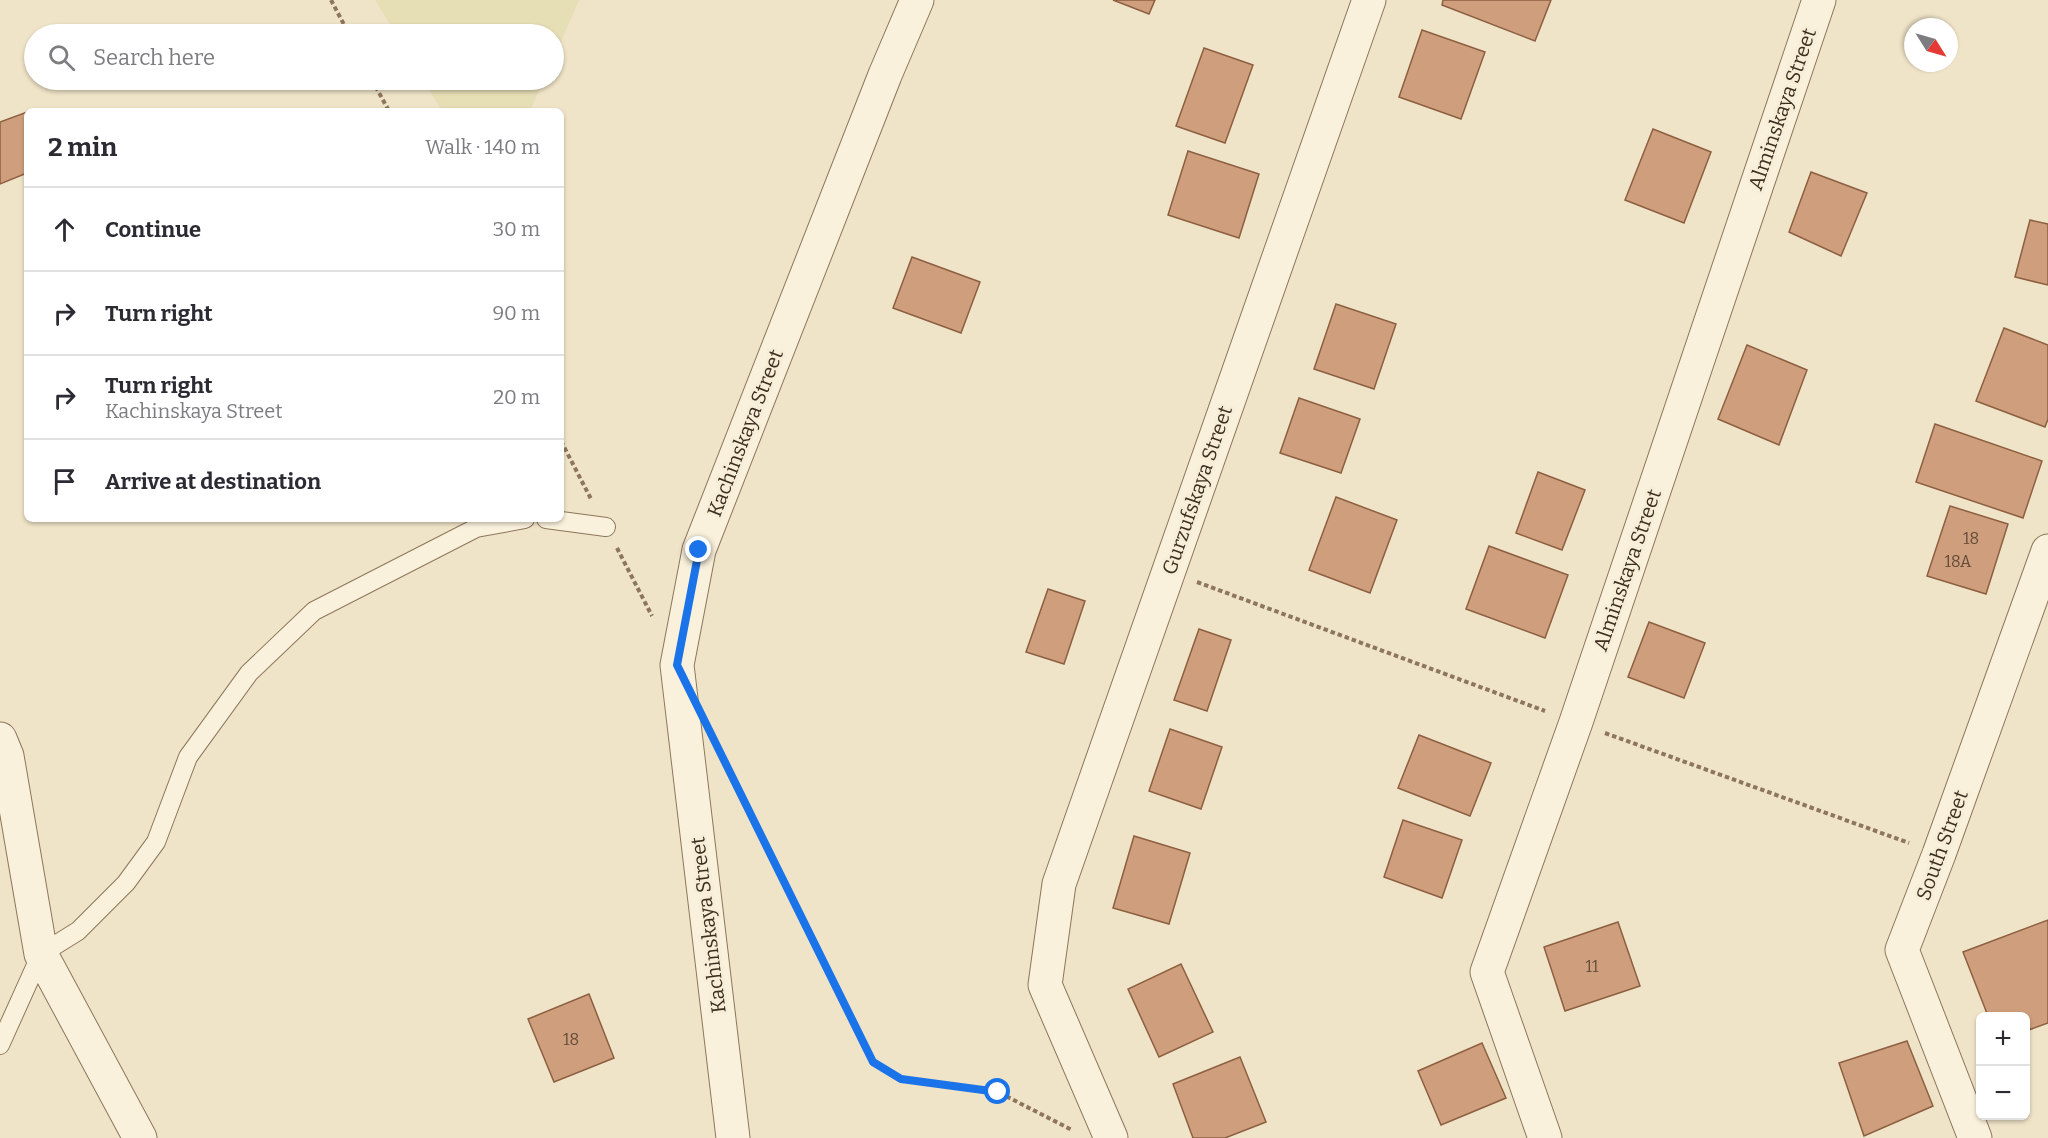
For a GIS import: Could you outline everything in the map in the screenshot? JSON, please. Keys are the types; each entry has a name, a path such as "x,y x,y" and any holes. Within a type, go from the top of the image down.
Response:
{"street":[{"name":"Kachinskaya Street","path":"733,1138 677,665 699,550 885,75 917,0"},
{"name":"Gurzufskaya Street","path":"1111,1138 1044,985 1059,884 1369,0"},
{"name":"Alminskaya Street","path":"1545,1138 1487,972 1576,722 1819,0"},
{"name":"South Street","path":"1975,1138 1902,950 1940,854 2048,551"},
{"path":"0,740 7,756 41,954 140,1138"}],"lane":[{"path":"564,521 606,527"},
{"path":"0,1045 41,954 78,931 126,883 156,842 188,757 249,673 314,611 476,528 509,522"}],"path":[{"path":"331,0 344,24"},
{"path":"377,90 386,108"},
{"path":"564,447 677,665"},
{"path":"720,751 873,1062 901,1079 998,1092 1079,1133"}],"shaded area":[{"path":"375,0 579,0 564,35 564,24 390,24"},
{"path":"429,90 539,90 531,108 440,108"}],"building":[{"path":"1113,0 1155,0 1149,14"},
{"path":"1443,0 1551,0 1535,41 1442,5"},
{"path":"1422,30 1485,52 1461,119 1399,97"},
{"path":"1204,48 1253,65 1225,143 1176,126"},
{"path":"24,113 24,174 0,184 0,122"},
{"path":"1653,129 1711,152 1684,223 1625,200"},
{"path":"1188,151 1259,174 1239,238 1168,215"},
{"path":"1811,172 1867,193 1841,256 1789,232"},
{"path":"2030,220 2048,224 2048,285 2015,277"},
{"path":"912,257 980,282 961,333 893,308"},
{"path":"1336,304 1396,324 1374,389 1314,369"},
{"path":"2004,328 2048,345 2048,419 2045,427 1976,401"},
{"path":"1747,345 1807,370 1779,445 1718,419"},
{"path":"1299,398 1360,419 1341,473 1280,453"},
{"path":"1935,424 2042,461 2023,518 1916,482"},
{"path":"1538,472 1585,490 1562,550 1516,533"},
{"path":"1336,497 1397,520 1370,593 1309,570"},
{"path":"1950,506 2008,524 1986,594 1927,576"},
{"path":"1489,546 1568,575 1545,638 1466,609"},
{"path":"1048,589 1085,601 1064,664 1026,652"},
{"path":"1649,622 1705,643 1684,698 1628,677"},
{"path":"1199,629 1231,640 1207,711 1174,700"},
{"path":"1170,729 1222,747 1201,809 1149,791"},
{"path":"1419,735 1491,763 1470,816 1398,788"},
{"path":"1403,820 1462,840 1442,898 1384,877"},
{"path":"1134,836 1190,853 1169,924 1113,908"},
{"path":"2048,920 2048,1023 2030,1030 2030,1012 1986,1012 1963,952"},
{"path":"1618,922 1640,986 1565,1011 1544,947"},
{"path":"1181,964 1213,1032 1159,1057 1128,989"},
{"path":"589,994 614,1058 554,1082 528,1019"},
{"path":"1907,1041 1933,1106 1864,1136 1839,1063"},
{"path":"1482,1043 1506,1098 1441,1125 1418,1071"},
{"path":"1240,1057 1266,1122 1225,1138 1193,1138 1173,1084"}],"route":[{"path":"699,550 677,665 873,1062 901,1079 998,1092"}]}
